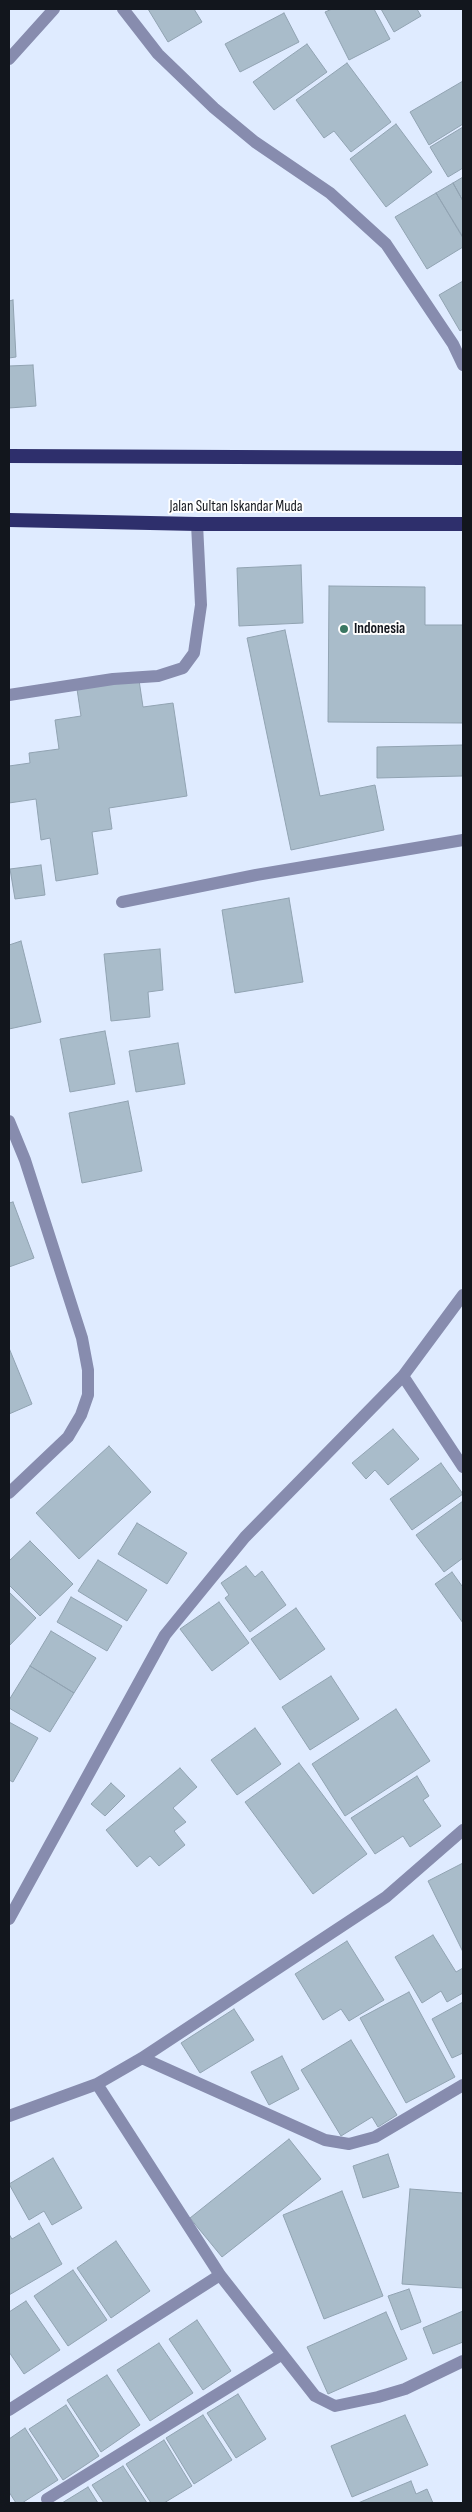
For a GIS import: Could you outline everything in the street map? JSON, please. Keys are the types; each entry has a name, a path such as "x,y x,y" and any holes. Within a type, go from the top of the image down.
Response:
{"highway":[{"path":"9,456 463,458"},
{"name":"Jalan Sultan Iskandar Muda","path":"9,520 198,524 463,524"}],"street":[{"path":"9,59 54,9"},
{"path":"123,9 158,54 214,108 255,142 330,193 386,244 453,344 463,365"},
{"path":"9,695 113,679 158,676 183,668 194,653 201,605 198,524"},
{"path":"122,902 266,873 463,840"},
{"path":"9,1121 25,1160 82,1338 88,1370 88,1396 81,1415 68,1437 9,1493"},
{"path":"9,1919 165,1635 245,1538 403,1376 463,1295"},
{"path":"403,1376 463,1467"},
{"path":"9,2116 97,2084 142,2058 386,1897 463,1830"},
{"path":"142,2058 325,2140 349,2144 376,2136 463,2085"},
{"path":"97,2084 220,2275 315,2396 335,2406 405,2389 463,2361"},
{"path":"9,2410 220,2275"},
{"path":"47,2499 281,2355"}],"building":[{"path":"148,9 194,9 202,22 168,42"},
{"path":"332,9 374,9 390,39 349,60 325,12"},
{"path":"381,9 417,9 421,16 394,32"},
{"path":"284,13 299,42 240,72 225,44"},
{"path":"307,44 327,72 274,110 253,82"},
{"path":"347,63 391,122 351,152 334,131 324,138 296,100"},
{"path":"463,81 463,124 429,145 410,112"},
{"path":"396,124 432,172 386,207 350,159"},
{"path":"463,127 463,168 448,177 430,147"},
{"path":"463,177 463,201 453,183"},
{"path":"453,183 463,201 463,237 436,193"},
{"path":"436,193 463,238 463,247 427,269 395,217"},
{"path":"463,281 463,329 460,331 439,295"},
{"path":"13,300 16,357 9,358 9,301"},
{"path":"33,365 36,406 9,408 9,366"},
{"path":"301,565 303,623 239,626 237,568"},
{"path":"329,586 425,587 425,625 463,625 463,723 328,722"},
{"path":"285,630 320,796 375,785 384,830 291,850 247,638"},
{"path":"139,680 143,707 173,703 187,796 109,808 112,829 92,832 98,874 56,881 50,838 41,840 36,799 9,803 9,766 30,763 29,753 59,749 55,720 81,716 77,689"},
{"path":"463,745 463,776 377,778 377,747"},
{"path":"41,865 45,895 15,899 10,869"},
{"path":"289,898 303,982 235,993 222,910"},
{"path":"21,941 41,1022 9,1029 9,945"},
{"path":"160,949 163,990 148,992 150,1017 111,1021 104,954"},
{"path":"105,1031 115,1084 70,1092 60,1039"},
{"path":"178,1043 185,1084 136,1092 129,1051"},
{"path":"128,1101 142,1171 82,1183 69,1113"},
{"path":"13,1202 34,1258 9,1267 9,1203"},
{"path":"9,1348 32,1404 9,1414"},
{"path":"393,1429 419,1459 388,1485 375,1470 366,1479 352,1463"},
{"path":"109,1446 151,1492 79,1559 36,1513"},
{"path":"441,1463 463,1494 412,1530 390,1499"},
{"path":"463,1501 463,1558 444,1572 416,1535"},
{"path":"137,1523 187,1553 167,1584 118,1554"},
{"path":"30,1541 73,1584 40,1616 9,1585 9,1561"},
{"path":"98,1560 147,1590 127,1621 78,1591"},
{"path":"246,1566 255,1577 262,1571 286,1605 250,1632 225,1598 229,1595 221,1583"},
{"path":"452,1572 463,1585 463,1623 435,1584"},
{"path":"9,1592 36,1618 9,1646"},
{"path":"71,1597 122,1626 107,1651 57,1622"},
{"path":"219,1602 249,1643 212,1671 180,1629"},
{"path":"296,1608 325,1649 280,1680 251,1639"},
{"path":"51,1631 96,1658 74,1693 30,1666"},
{"path":"30,1666 74,1693 50,1732 9,1708 9,1700"},
{"path":"331,1676 359,1719 310,1750 282,1707"},
{"path":"396,1709 430,1761 345,1816 312,1764"},
{"path":"9,1722 38,1738 13,1782 9,1780"},
{"path":"255,1728 281,1764 237,1795 211,1760"},
{"path":"299,1763 367,1854 313,1894 245,1802"},
{"path":"180,1768 197,1787 173,1808 186,1822 174,1831 185,1845 159,1866 150,1856 137,1867 106,1830"},
{"path":"417,1776 429,1796 423,1800 441,1826 410,1847 403,1836 375,1854 351,1818"},
{"path":"111,1783 125,1796 105,1816 91,1804"},
{"path":"463,1863 463,1952 428,1881"},
{"path":"433,1935 456,1972 463,1968 463,1993 447,2002 441,1991 422,2003 395,1957"},
{"path":"347,1941 384,2000 349,2021 341,2009 323,2020 295,1974"},
{"path":"409,1992 455,2077 406,2103 360,2018"},
{"path":"463,2002 463,2053 452,2058 432,2019"},
{"path":"234,2009 254,2040 200,2073 181,2043"},
{"path":"351,2040 397,2115 378,2127 372,2117 341,2136 301,2070"},
{"path":"282,2056 299,2089 269,2105 251,2072"},
{"path":"289,2139 321,2179 222,2257 190,2218"},
{"path":"388,2154 399,2187 363,2198 353,2166"},
{"path":"53,2158 82,2208 52,2225 44,2211 29,2220 9,2184"},
{"path":"410,2189 463,2193 463,2288 402,2284"},
{"path":"342,2191 383,2296 324,2319 283,2215"},
{"path":"39,2223 62,2264 9,2295 9,2234 12,2239"},
{"path":"116,2241 150,2291 111,2318 77,2268"},
{"path":"73,2270 107,2320 68,2346 34,2296"},
{"path":"409,2289 421,2322 401,2330 388,2296"},
{"path":"26,2301 60,2350 24,2374 9,2352 9,2312"},
{"path":"463,2311 463,2342 433,2354 423,2328"},
{"path":"386,2312 407,2359 328,2394 307,2347"},
{"path":"197,2320 231,2371 203,2390 169,2339"},
{"path":"159,2343 193,2393 150,2421 117,2370"},
{"path":"107,2375 140,2425 101,2452 67,2400"},
{"path":"238,2394 266,2439 236,2458 207,2413"},
{"path":"66,2405 99,2456 63,2480 29,2429"},
{"path":"203,2415 232,2460 194,2484 166,2438"},
{"path":"405,2415 428,2465 352,2497 331,2446"},
{"path":"25,2428 58,2480 22,2503 16,2503 9,2492 9,2439"},
{"path":"164,2440 192,2486 164,2503 151,2503 126,2464"},
{"path":"123,2466 147,2503 104,2503 92,2485"},
{"path":"411,2481 416,2494 427,2489 433,2503 358,2503"},
{"path":"88,2487 98,2503 62,2503"}],"place":[{"name":"Indonesia","path":"344,629"}]}
